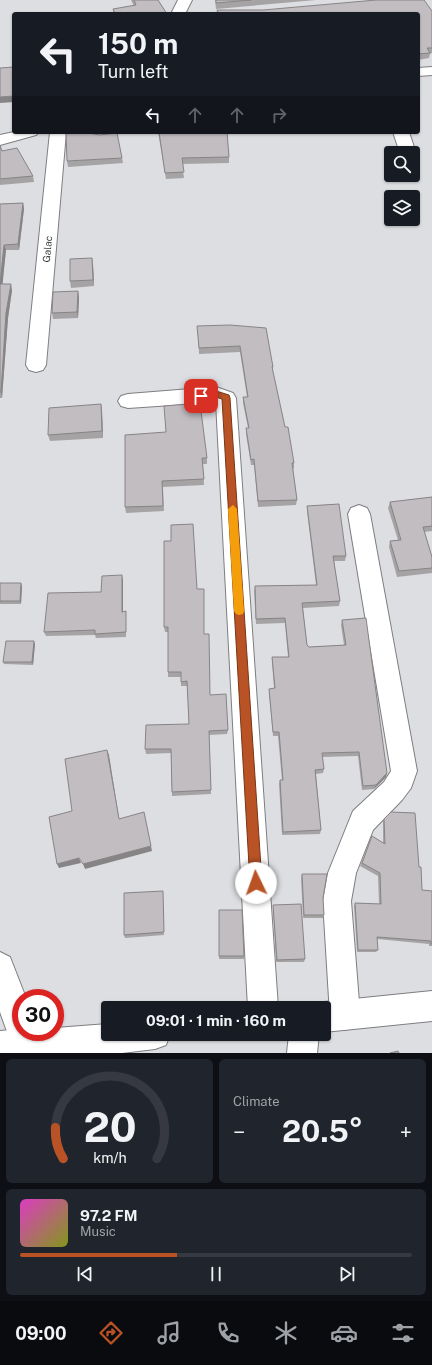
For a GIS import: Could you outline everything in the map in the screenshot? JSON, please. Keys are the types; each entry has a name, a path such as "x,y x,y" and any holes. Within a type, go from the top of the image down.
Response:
{"street":[{"path":"179,12 185,0"},
{"path":"420,72 432,71"},
{"path":"0,140 23,134"},
{"name":"Galac","path":"36,365 58,134"},
{"path":"402,134 406,146"},
{"path":"128,401 216,394 226,398 264,1001"},
{"path":"359,514 404,771 402,779 393,791 363,821 342,873 337,902 334,1016 432,1006"},
{"path":"0,967 12,1017"},
{"path":"64,1037 101,1036"},
{"path":"302,1053 303,1041"}],"building":[{"path":"134,0 158,0 166,12 114,12 113,9 136,5"},
{"path":"216,0 251,0 216,3"},
{"path":"376,0 424,0 432,11 432,48 427,48 430,53 420,54 420,12 218,12 217,10 263,10"},
{"path":"12,67 12,96 0,97 0,68"},
{"path":"66,134 117,134 122,158 67,161"},
{"path":"159,134 227,134 229,157 182,158 184,172 165,173"},
{"path":"0,145 2,151 17,148 33,176 0,179"},
{"path":"23,203 18,244 4,245 0,284 0,204"},
{"path":"92,258 93,280 70,281 70,259"},
{"path":"0,284 11,284 6,313 1,392 0,392"},
{"path":"78,291 77,312 52,313 53,292"},
{"path":"230,325 266,328 272,367 285,427 288,427 294,463 292,463 297,500 258,501 254,459 251,460 246,428 249,428 243,397 248,397 240,346 199,348 197,326"},
{"path":"200,403 207,458 202,458 204,479 162,481 163,506 125,507 125,435 166,432 164,406"},
{"path":"101,404 102,431 48,435 49,408"},
{"path":"432,497 432,526 423,527 432,557 432,568 399,571 390,541 401,540 390,502"},
{"path":"339,504 346,556 333,556 340,601 302,603 307,645 309,647 346,645 342,620 366,618 387,773 376,785 363,786 359,752 322,753 324,769 315,770 321,830 283,832 280,780 283,780 279,732 273,732 269,689 275,688 272,657 289,657 285,618 256,619 255,586 317,585 307,506"},
{"path":"193,524 197,589 204,589 204,634 209,634 210,695 226,694 228,730 209,731 211,790 172,792 171,749 145,749 146,725 189,724 187,681 181,682 181,672 168,672 168,627 164,627 164,541 171,541 171,525"},
{"path":"122,575 122,612 126,611 126,632 95,634 95,630 44,632 48,593 101,592 102,576"},
{"path":"0,583 21,583 20,601 0,601"},
{"path":"6,641 34,641 32,662 3,662"},
{"path":"107,750 119,819 144,812 151,846 83,864 79,858 57,864 49,817 72,811 65,759"},
{"path":"391,812 415,813 422,890 432,891 432,944 431,941 377,937 378,950 358,950 355,903 381,904 380,873 362,863 372,836 385,844 384,819"},
{"path":"302,874 327,874 323,898 324,915 304,915"},
{"path":"163,891 164,932 124,935 124,893"},
{"path":"301,904 305,959 277,960 273,905"},
{"path":"219,910 242,910 244,956 219,956"}],"slow traffic":[{"path":"233,509 239,611"}],"route":[{"path":"201,396 216,394 226,398 256,883"}]}
